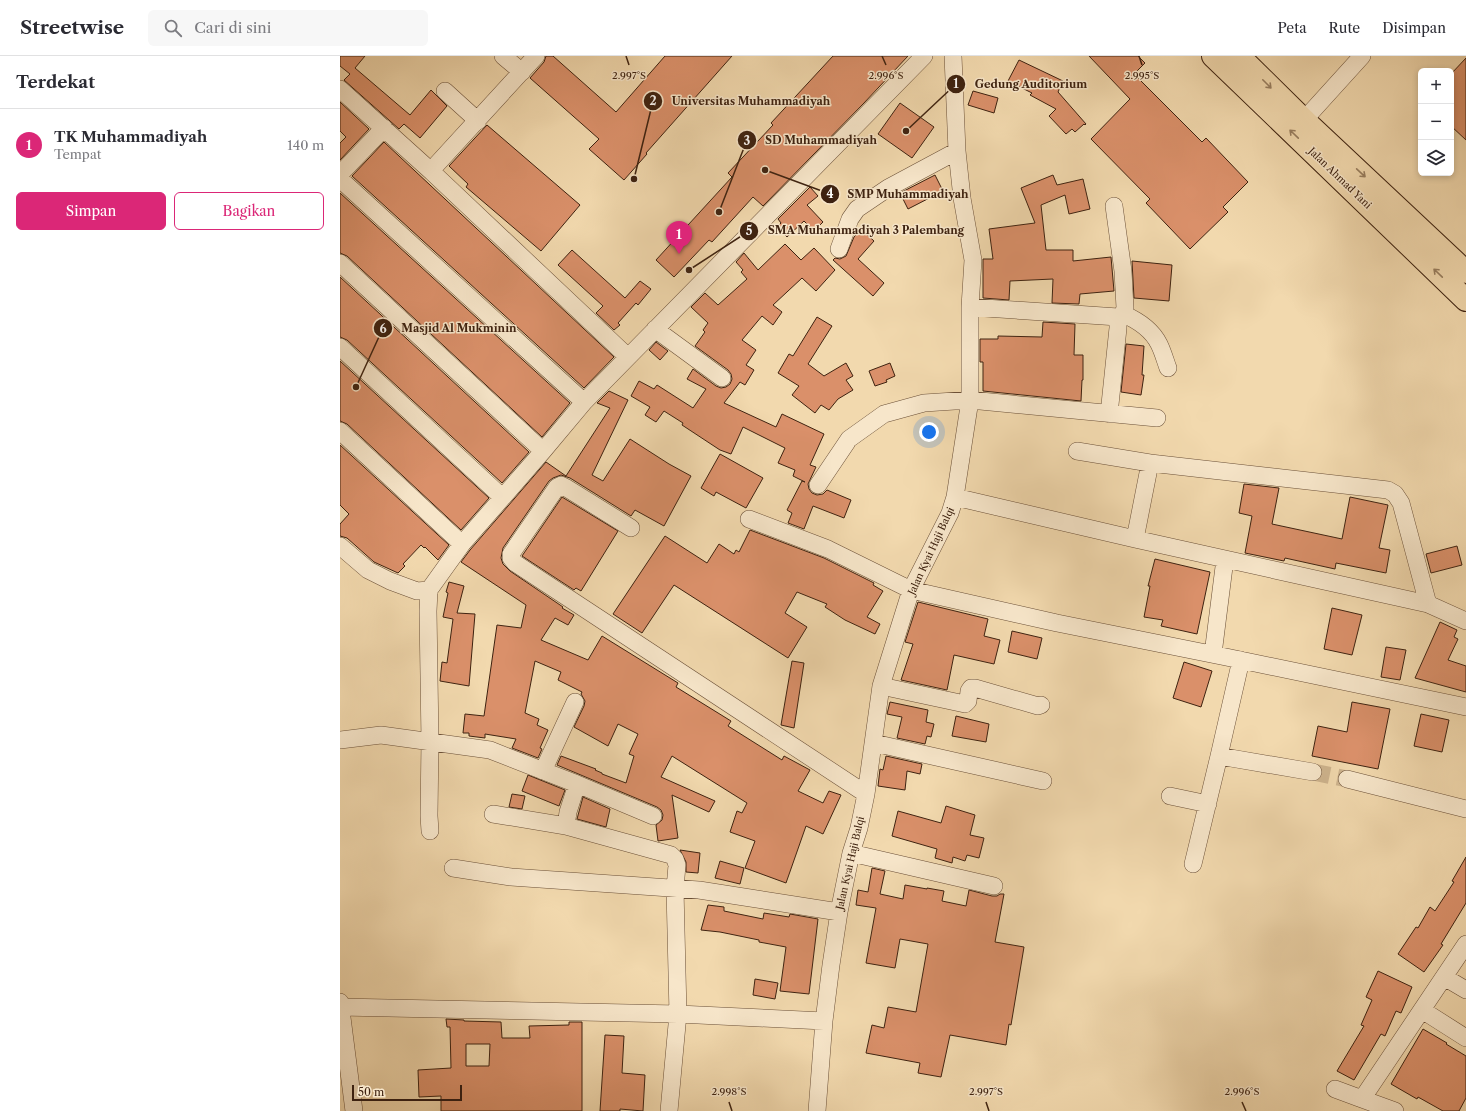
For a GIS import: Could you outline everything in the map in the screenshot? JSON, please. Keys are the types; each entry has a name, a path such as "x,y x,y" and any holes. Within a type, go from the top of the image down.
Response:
{"highway":[{"name":"Jalan Ahmad Yani","path":"1213,56 1466,300"},
{"name":"Jalan Ahmad Yani","path":"1239,56 1304,120 1466,272"}],"street":[{"path":"503,56 522,72"},
{"path":"438,164 536,56"},
{"path":"430,831 429,590 462,544 584,402 924,56"},
{"name":"Jalan Kyai Haji Balqi","path":"817,1111 824,1021 839,912 851,853 866,794 881,686 911,590 950,513 955,497 970,400 970,307 973,260 962,198 957,151 953,56"},
{"path":"1304,120 1362,56"},
{"path":"340,88 541,273 628,357"},
{"path":"445,91 478,120"},
{"path":"340,174 384,128"},
{"path":"839,249 850,219 857,209 888,188 957,151"},
{"path":"340,179 584,402"},
{"path":"1109,414 1118,328 1120,316 1125,308 1123,271 1114,206"},
{"path":"340,263 543,451"},
{"path":"970,307 1132,318 1152,334 1159,345 1168,368"},
{"path":"655,330 722,378"},
{"path":"340,347 502,497"},
{"path":"818,485 849,439 884,414 924,403 970,400 1157,418"},
{"path":"340,430 462,544"},
{"path":"1077,451 1150,463 1388,490 1395,494 1401,503 1428,604"},
{"path":"1135,539 1150,463"},
{"path":"631,528 561,485 557,487 511,554 511,558 515,563 866,794"},
{"path":"955,497 1135,539 1428,604 1466,621"},
{"path":"750,519 828,549 911,590 1057,623 1214,654 1466,707"},
{"path":"340,546 368,570 385,579 417,591 429,590"},
{"path":"1214,654 1225,559"},
{"path":"1193,864 1241,660"},
{"path":"881,686 965,704 968,701 969,691 971,688 975,688 1038,706 1040,705"},
{"path":"543,771 575,702"},
{"path":"340,740 381,734 490,750 653,816"},
{"path":"874,743 1043,781"},
{"path":"1219,756 1313,772"},
{"path":"1347,779 1466,809"},
{"path":"566,826 568,812 577,784"},
{"path":"1170,796 1208,804"},
{"path":"493,814 566,826 671,855 675,859 677,865 675,889 678,1014 669,1111"},
{"path":"851,853 994,886"},
{"path":"453,868 511,877 699,890 839,912"},
{"path":"1362,1099 1466,944"},
{"path":"1444,977 1466,990"},
{"path":"340,1002 354,1111"},
{"path":"340,1007 678,1014 824,1021"},
{"path":"1422,1010 1466,1038"},
{"path":"1335,1089 1395,1111"}],"building":[{"path":"340,56 365,56 355,68 410,115 431,90 447,106 420,138 404,124 399,129 344,80 350,74 340,66"},
{"path":"546,56 553,56 616,112 665,56 732,56 624,180 589,149 599,139 530,78 544,62"},
{"path":"833,56 908,56 763,206 753,197 712,242 709,240 674,277 656,260 732,177 728,173 773,125 771,123"},
{"path":"1089,56 1138,56 1145,63 1134,74 1202,142 1206,138 1248,182 1223,207 1228,212 1190,249 1146,203 1150,199 1091,139 1130,99"},
{"path":"1466,58 1466,140 1454,129 1454,71"},
{"path":"1019,60 1063,81 1058,92 1086,124 1075,132 1072,129 1066,134 1049,116 1056,109 1030,95 1032,93 1008,81"},
{"path":"973,91 998,98 994,113 968,105"},
{"path":"340,102 369,129 340,160 340,143 346,137 340,131"},
{"path":"900,103 934,127 912,158 878,134"},
{"path":"487,125 580,205 541,251 466,187 468,184 449,166"},
{"path":"384,142 614,357 584,388 352,176"},
{"path":"935,175 943,191 908,209 900,193"},
{"path":"1053,175 1057,185 1083,179 1090,209 1069,214 1065,195 1041,205 1046,250 1073,250 1073,261 1111,257 1114,291 1080,294 1079,304 1052,303 1053,279 1010,281 1009,300 983,298 983,259 993,259 989,229 1035,223 1021,188"},
{"path":"810,187 818,196 807,205 823,222 814,231 804,221 787,237 777,227 781,223 778,219"},
{"path":"340,193 570,403 542,437 347,256 340,253"},
{"path":"861,229 874,241 858,259 884,283 873,296 833,260 835,258 840,259 846,256 854,237"},
{"path":"785,244 801,260 814,248 835,270 816,291 802,278 773,305 782,312 773,325 762,316 742,340 756,350 746,365 754,370 745,385 740,382 724,403 776,427 782,414 824,434 810,465 816,467 808,484 809,489 812,493 817,495 823,494 827,490 851,500 844,518 813,506 804,529 788,523 792,513 787,510 802,481 805,482 793,476 795,470 778,463 785,448 743,427 731,454 720,450 682,425 683,423 664,411 656,422 645,415 650,407 631,396 639,381 654,389 657,385 693,408 706,389 687,379 693,369 716,386 721,388 730,384 732,379 728,370 695,346 705,332 703,330 708,323 691,307 705,293 718,305 747,279 741,272 743,270 736,262 744,253 758,270"},
{"path":"572,250 625,298 640,281 651,289 638,305 636,303 618,323 620,325 614,330 596,313 603,306 558,265"},
{"path":"1132,261 1172,265 1169,301 1134,298"},
{"path":"340,277 529,452 502,483 347,340 340,337"},
{"path":"817,317 832,326 808,364 824,376 846,363 853,376 846,380 853,390 838,399 829,410 821,405 815,413 792,395 799,386 778,373 789,354 793,356"},
{"path":"1043,322 1075,324 1074,355 1083,355 1081,401 983,391 983,362 980,362 980,339 998,339 998,336 1042,337"},
{"path":"656,342 668,351 660,360 649,350"},
{"path":"1126,344 1144,346 1142,375 1144,375 1141,395 1121,392"},
{"path":"340,361 489,498 461,530 347,424 340,421"},
{"path":"890,363 895,376 886,380 887,382 875,386 869,371"},
{"path":"609,391 628,400 592,475 603,481 630,439 691,476 664,526 635,510 631,516 570,478 561,475 549,481 503,548 501,558 503,564 510,571 574,615 568,625 555,618 541,640 588,660 602,636 678,683 676,687 731,721 728,726 782,760 784,756 810,770 798,791 823,803 829,791 841,795 823,834 806,826 786,883 745,868 755,841 730,832 737,811 742,813 747,803 672,756 661,777 715,801 709,812 672,795 678,838 658,841 656,825 662,820 663,815 661,810 557,765 561,756 596,769 595,770 602,774 626,783 634,756 629,754 638,734 618,724 608,746 574,727 585,701 581,694 582,692 558,680 561,672 535,661 525,713 539,719 537,725 548,730 540,748 542,749 538,758 512,748 516,739 485,734 485,738 469,736 469,733 463,733 465,714 484,716 497,625 521,628 526,605 461,562 546,462 566,476 610,408 597,403"},
{"path":"340,445 449,545 438,560 421,545 403,564 405,566 398,573 374,562 347,538 340,536 340,524 349,514 340,505"},
{"path":"720,454 763,478 746,508 716,492 714,496 701,488"},
{"path":"1244,484 1279,488 1272,524 1342,539 1350,497 1388,505 1379,548 1390,550 1386,573 1336,563 1335,569 1285,558 1284,561 1245,553 1252,516 1239,513"},
{"path":"562,497 618,531 581,591 576,588 574,590 522,556"},
{"path":"750,530 824,558 874,583 873,585 883,591 867,617 880,624 875,634 845,620 825,607 827,604 797,592 785,613 807,627 788,658 674,585 642,633 613,614 665,536 707,563 719,544 734,554 736,550 739,552"},
{"path":"1457,546 1462,565 1431,573 1426,554"},
{"path":"1155,559 1210,572 1197,634 1161,626 1163,620 1144,617 1150,586 1148,586"},
{"path":"449,582 464,586 457,613 475,614 469,686 440,681 442,662 447,663 453,619 443,617 448,593 446,592"},
{"path":"918,602 988,619 984,636 1000,640 994,664 954,655 947,690 901,680 913,644 905,642"},
{"path":"1332,608 1362,615 1352,655 1324,649"},
{"path":"1440,622 1457,630 1454,637 1458,639 1448,660 1466,666 1466,692 1415,678"},
{"path":"1012,631 1042,638 1037,659 1008,652"},
{"path":"1386,647 1406,650 1400,680 1381,677"},
{"path":"792,661 804,663 794,728 781,725"},
{"path":"1184,662 1212,671 1201,707 1173,698"},
{"path":"890,702 928,710 926,722 934,724 931,737 927,736 925,744 897,738 902,717 887,714"},
{"path":"1352,702 1390,709 1378,769 1312,756 1318,726 1347,732"},
{"path":"1421,714 1449,720 1442,752 1414,746"},
{"path":"956,716 989,724 986,742 952,736"},
{"path":"886,756 922,764 920,774 907,771 905,790 878,786 880,769 883,770"},
{"path":"528,775 565,790 559,806 522,791"},
{"path":"512,794 525,796 522,809 509,807"},
{"path":"583,797 610,809 606,827 577,819"},
{"path":"946,806 975,815 970,835 984,838 979,858 967,855 965,861 953,857 952,863 935,858 937,849 892,836 898,811 941,823"},
{"path":"680,850 700,853 698,873 686,872 686,862"},
{"path":"1466,857 1466,903 1441,944 1443,945 1424,972 1398,954 1416,927 1418,928 1430,907 1435,911 1454,882 1452,881"},
{"path":"720,861 744,868 740,884 715,878"},
{"path":"872,868 885,871 880,894 903,899 905,885 944,891 942,901 966,906 969,890 992,896 1004,894 995,942 1024,947 1011,1025 1009,1024 1006,1045 950,1035 941,1077 918,1073 920,1063 866,1053 872,1025 884,1028 888,1007 916,1012 928,944 900,939 895,968 866,963 876,908 856,905 858,890 868,892"},
{"path":"708,905 724,907 724,911 763,919 764,913 789,917 790,914 818,919 809,994 780,991 786,947 720,932 701,930"},
{"path":"1378,971 1412,987 1401,1013 1396,1011 1385,1036 1381,1034 1354,1080 1337,1071 1364,1026 1361,1025 1372,1000 1366,997"},
{"path":"755,979 778,983 775,999 753,995"},
{"path":"446,1019 501,1022 502,1038 530,1038 529,1026 569,1025 569,1022 582,1022 582,1111 441,1111 441,1096 419,1097 418,1070 451,1068 450,1027 447,1027","holes":["466,1044 490,1044 489,1066 466,1066"]},
{"path":"1423,1029 1466,1056 1466,1098 1459,1111 1443,1111 1418,1097 1417,1099 1391,1084"},
{"path":"605,1035 624,1036 622,1073 645,1075 643,1111 620,1109 620,1111 600,1111"}],"tunnel":[{"path":"1313,772 1347,779"}],"place":[{"name":"Gedung Auditorium","path":"906,131"},
{"name":"SMP Muhammadiyah","path":"765,170"},
{"name":"Universitas Muhammadiyah","path":"634,179"},
{"name":"SD Muhammadiyah","path":"719,212"},
{"name":"TK Muhammadiyah","path":"679,254"},
{"name":"SMA Muhammadiyah 3 Palembang","path":"689,270"},
{"name":"Masjid Al Mukminin","path":"356,387"}]}
